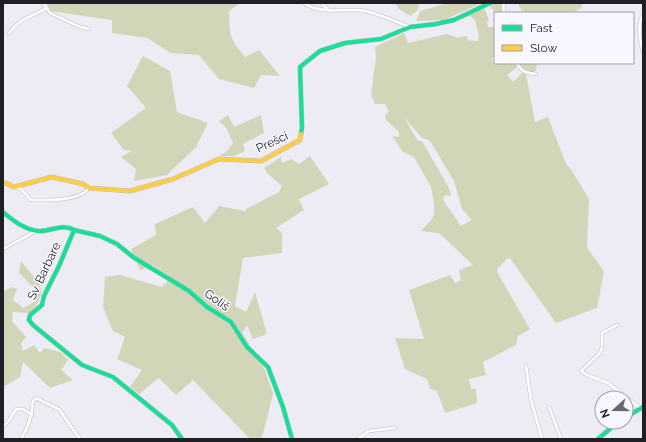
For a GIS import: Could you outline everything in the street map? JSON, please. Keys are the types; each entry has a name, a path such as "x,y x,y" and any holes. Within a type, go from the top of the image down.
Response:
{"street":[{"path":"43,3 50,13 80,27 89,29"},
{"path":"304,3 310,7 329,11 360,10 410,27 454,20 490,3"},
{"path":"322,3 329,11"},
{"path":"9,33 16,24 47,8"},
{"path":"643,15 641,18 640,34 643,52"},
{"name":"Prešci","path":"14,187 52,177 83,184 88,188 130,191 173,179 219,159 261,161 300,140 302,127 300,67 320,51 345,43 381,39 410,27"},
{"path":"518,64 524,72 536,74"},
{"path":"3,183 21,189 32,200 62,199 76,196 86,192 88,188"},
{"name":"Sv. Barbare","path":"3,212 7,216 36,231 65,227 71,227 74,230 56,273 44,296 42,305 30,316 29,320 82,365 113,377 172,425 182,439"},
{"name":"Goliš","path":"74,230 100,236 117,244 133,257 189,291 207,307 231,322 247,347 268,367 292,439"},
{"path":"3,249 36,231"},
{"path":"617,325 602,333 602,348 600,353 581,371 587,375 608,383 641,408"},
{"path":"526,366 531,400 542,439"},
{"path":"21,439 27,429 32,415 33,401 36,398 60,410 80,439"},
{"path":"549,407 561,439"},
{"path":"3,426 7,424 17,409 23,409 32,415"},
{"path":"358,439 368,431 395,428"},
{"path":"598,439 609,430"}],"green space":[{"path":"47,3 240,3 229,11 230,32 233,41 245,57 259,50 280,76 261,75 254,88 219,79 199,55 171,53 147,38 112,33 112,20 50,11"},
{"path":"395,3 419,3 418,10 410,16 399,9"},
{"path":"448,3 482,3 444,20 416,21 420,11"},
{"path":"494,3 502,3 503,12 494,12 489,5"},
{"path":"518,3 583,3 581,8 576,12 522,12"},
{"path":"484,7 489,21 487,21 488,27 494,27 494,57 492,58 494,65 516,64 517,67 507,75 513,82 522,73 526,74 535,122 548,117 566,164 589,199 587,248 604,271 597,308 556,323 510,258 507,259 498,268 497,272 530,329 518,336 516,345 483,362 486,375 469,379 471,389 476,389 477,403 445,413 437,391 430,389 427,379 405,369 395,338 424,339 409,290 450,275 455,283 461,280 459,270 473,265 439,233 421,231 434,215 434,203 431,187 414,157 403,152 392,136 399,137 399,132 386,120 385,115 389,112 385,104 375,104 371,95 376,57 375,47 404,33 408,43 447,34 458,38 467,36 468,40 477,41 479,37 475,20 469,15","holes":["404,117 421,137 430,141 454,181 462,209 472,220 461,226 443,200 445,195 450,196 451,194 449,188 422,141 418,141"]},
{"path":"143,56 170,71 177,112 208,123 196,147 167,175 134,181 136,169 121,157 132,151 124,150 111,133 146,108 127,86"},
{"path":"519,64 537,64 534,73 522,70"},
{"path":"228,115 234,127 261,115 264,133 243,144 245,151 234,156 219,156 227,151 233,143 227,129 219,121"},
{"path":"310,156 329,184 299,199 304,210 276,228 282,233 282,253 243,258 235,306 246,312 255,292 267,334 253,339 247,325 242,333 264,368 273,393 261,439 250,439 193,380 176,395 159,378 139,394 130,387 142,370 117,359 125,337 113,331 103,307 105,277 120,275 162,287 171,277 153,265 140,270 131,249 156,235 155,224 193,207 205,223 219,206 245,211 246,209 279,192 282,186 268,174 264,168 281,157 282,163 291,159 299,164"},
{"path":"21,261 43,288 38,303 30,313 13,312 12,321 26,337 21,343 23,351 34,345 40,353 44,348 60,352 68,360 61,370 73,380 50,388 23,362 20,377 3,387 3,292 12,287 17,289 13,300 23,308 36,301 38,292 19,273"}],"traffic: fast":[{"path":"301,134 300,67 320,51 345,43 381,39 410,27 454,20 490,3"},
{"path":"3,212 20,224 35,231 44,231 62,227 74,230 59,266 44,296 42,305 30,315 29,320 33,325 82,365 113,377 172,425 182,439"},
{"path":"74,230 100,236 117,244 133,257 189,291 207,307 231,322 247,347 268,367 283,407 292,439"},
{"path":"634,412 643,407"},
{"path":"598,439 609,430"}],"traffic: slow":[{"path":"3,183 14,187 52,177 83,184 89,188 130,191 173,179 219,159 261,161 300,140 301,134"}]}
